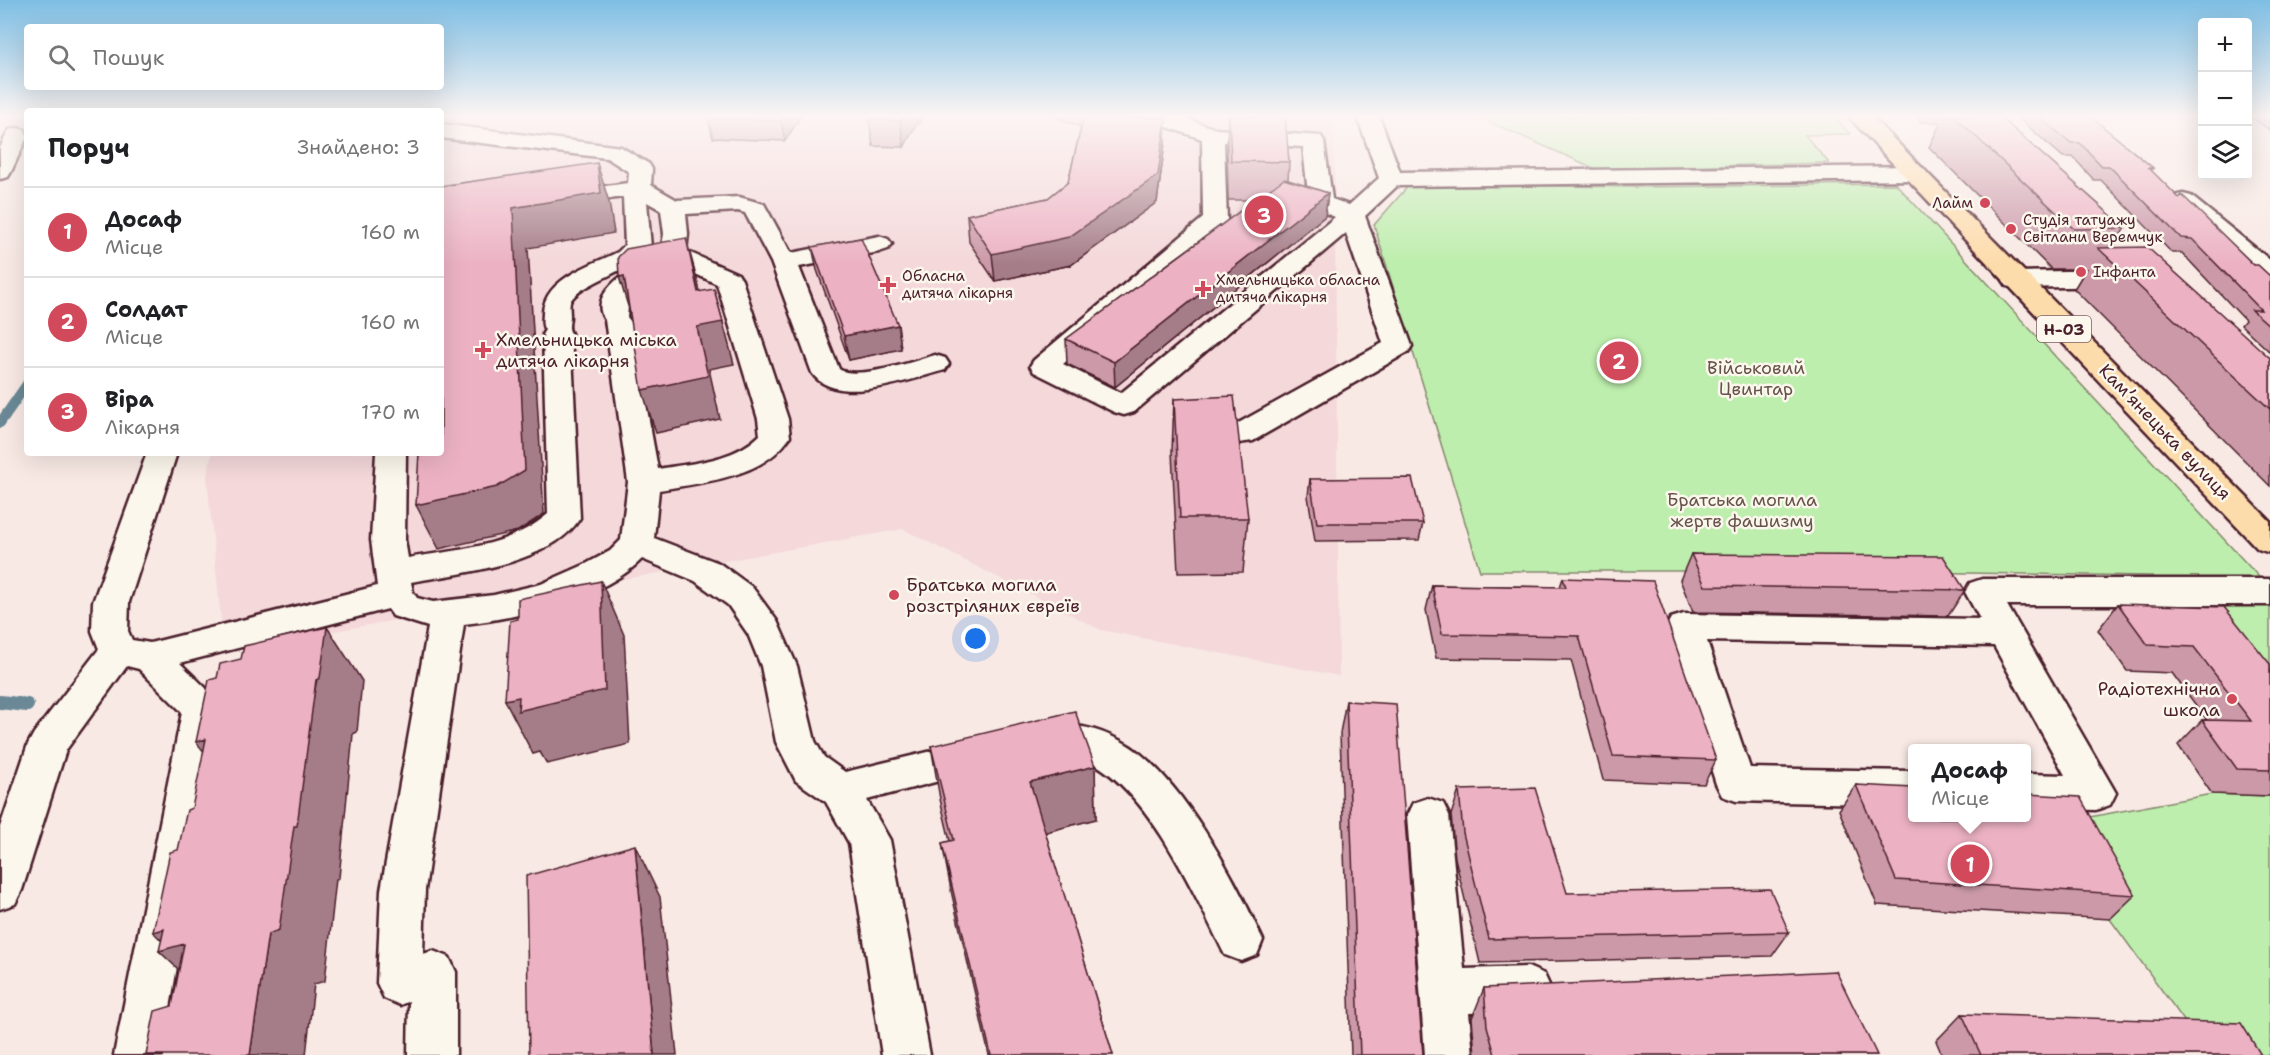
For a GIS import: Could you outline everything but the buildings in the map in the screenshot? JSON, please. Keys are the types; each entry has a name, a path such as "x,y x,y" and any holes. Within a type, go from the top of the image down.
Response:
{"main road":[{"name":"Камʼянецька вулиця","path":"1907,165 2016,280 2266,533"}],"street":[{"path":"0,890 48,744 134,654 395,584 539,539 556,529 564,518 556,330 557,301 568,287 627,257 638,247 635,197 639,188 640,169 634,165"},
{"path":"1214,165 1215,220 1037,364 1124,405 1352,216 1391,179 1915,173"},
{"path":"1178,441 1242,434 1398,346 1352,216 1321,203 1316,165"},
{"path":"1386,165 1391,179"},
{"path":"535,203 639,188 673,207 740,204 756,209 759,219 784,262 826,374 839,381 856,380 934,364"},
{"path":"2170,190 2270,273"},
{"path":"673,207 676,261"},
{"path":"784,262 879,244"},
{"path":"2016,280 2139,286 2105,254"},
{"path":"392,456 388,540 395,584 405,607 433,615 494,608 549,595 596,574 622,559 637,544 644,482 616,318 616,296 626,284 676,261 729,280 773,419 775,437 761,452 745,460 644,482"},
{"path":"138,1055 202,708 134,654 110,631 111,602 161,456"},
{"path":"637,544 708,572 740,596 764,630 779,666 796,742 810,769 840,790 869,840 906,1055"},
{"path":"2031,791 2096,793 1982,592 2270,592"},
{"path":"432,1055 433,972 400,983 403,890 448,614"},
{"path":"1908,788 1736,784 1684,627 2006,633"},
{"path":"840,790 1059,736 1091,744 1117,758 1148,785 1190,847 1241,940"},
{"path":"1428,815 1449,1055"},
{"path":"1443,992 1573,987"}],"shaded area":[{"name":"Обласна дитяча лікарня","path":"444,165 1334,165 1339,676 1101,630 903,529 224,651 207,477 211,456 444,456"}],"green space":[{"path":"1587,165 1742,165 1596,169"},
{"name":"Військовий Цвинтар","path":"1410,184 1636,187 1896,184 2270,589 2270,720 2202,633 2152,576 1851,571 1480,571 1374,225"},
{"path":"2212,794 2270,796 2270,1055 2209,1055 2110,919 2058,823"}],"waterway":[{"path":"0,423 24,388"},
{"path":"0,702 27,705"}],"place":[{"name":"Лайм","path":"1985,203"},
{"name":"Віра","path":"1264,215"},
{"name":"Студія татуажу Світлани Веремчук","path":"2011,229"},
{"name":"Інфанта","path":"2081,272"},
{"name":"Обласна дитяча лікарня","path":"888,285"},
{"name":"Хмельницька обласна дитяча лікарня","path":"1203,289"},
{"name":"Хмельницька міська дитяча лікарня","path":"483,350"},
{"name":"Солдат","path":"1619,361"},
{"name":"Братська могила розстріляних євреїв","path":"894,595"},
{"name":"Радіотехнічна школа","path":"2232,699"},
{"name":"Досаф","path":"1970,864"}],"park label":[{"name":"Братська могила жертв фашизму","path":"1742,510"}]}
